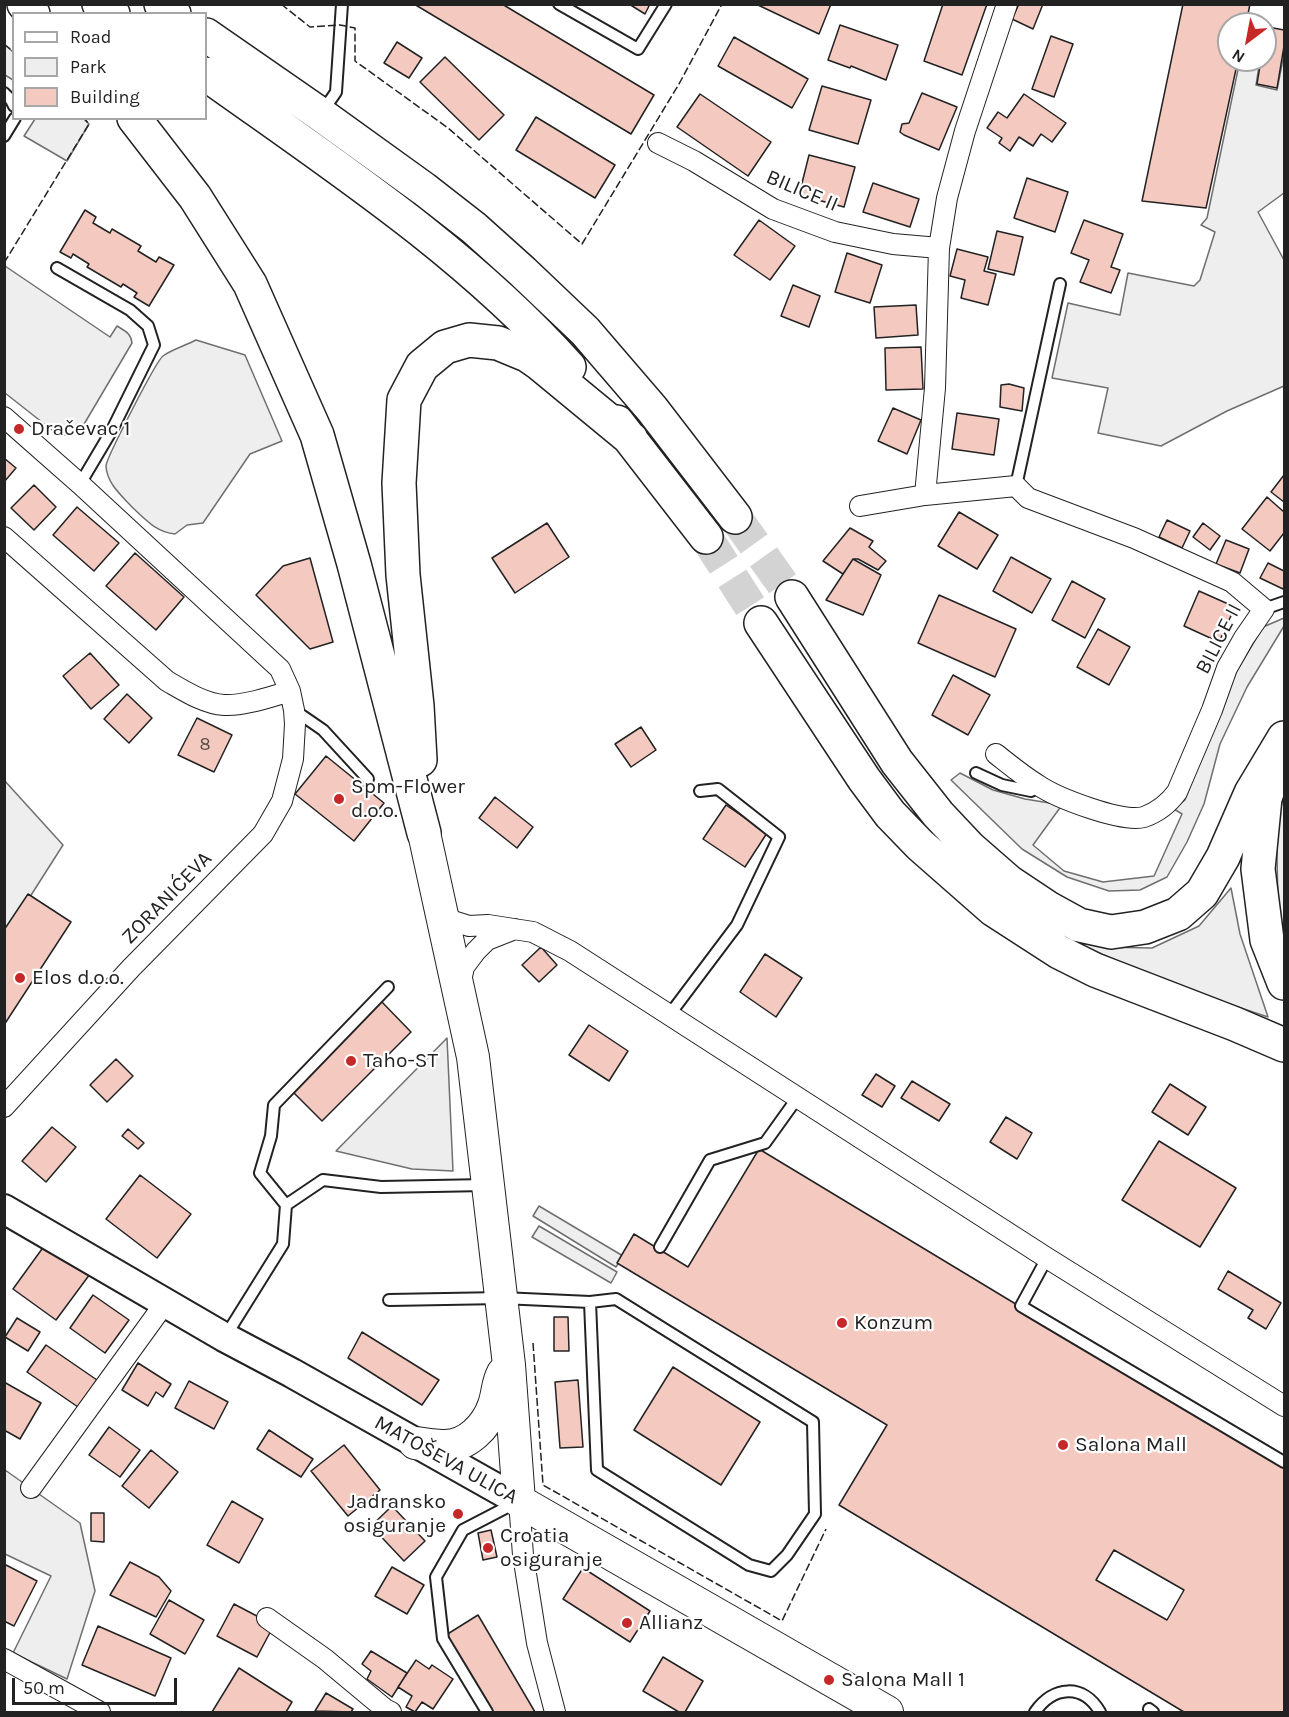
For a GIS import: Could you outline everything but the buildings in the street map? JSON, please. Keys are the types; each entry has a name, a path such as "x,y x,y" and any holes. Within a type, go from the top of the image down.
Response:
{"highway":[{"path":"207,36 321,114 474,228 585,331 652,409 735,517"},
{"path":"207,75 395,210 498,297 555,351 606,408 706,537"},
{"path":"136,120 195,198 250,285 317,435 357,575 424,833"},
{"path":"424,833 417,706 403,575 399,483 404,400 422,366 445,347 469,340 498,343 527,355 540,364 631,439"},
{"path":"792,597 897,762 938,814 970,848 1009,882 1079,925 1111,932 1145,927 1178,914 1202,893 1222,857 1251,793 1284,740"},
{"path":"762,623 864,779 890,814 920,845 994,910 1059,952 1095,970 1168,997 1284,1045"},
{"path":"1284,740 1265,798 1258,869 1267,940 1284,983"}],"main road":[{"path":"424,833 473,1057 509,1365 519,1501"},
{"name":"MATOŠEVA ULICA","path":"6,1212 224,1337 519,1501 887,1713"},
{"path":"415,1443 445,1446 460,1443 474,1435 486,1422 494,1405 499,1381 509,1365"}],"street":[{"path":"925,495 935,388 939,248 947,198 965,131 1007,4"},
{"name":"BILICE II","path":"658,142 773,209 835,232 893,244 939,248"},
{"path":"4,417 80,484"},
{"name":"ZORANIĆEVA","path":"4,1107 131,968 263,834 282,801 292,759 295,724 292,701 280,669 80,484"},
{"path":"860,506 925,495 1016,486"},
{"name":"BILICE II","path":"996,754 1039,786 1098,811 1126,817 1143,817 1159,810 1177,792 1227,668 1264,609 1232,582 1134,538 1028,498 1016,486"},
{"path":"4,537 167,681 195,697 223,705 256,700 292,701"},
{"path":"440,910 453,921 469,926 488,925 515,928 533,932 551,940 798,1096 1047,1258 1284,1406"},
{"path":"458,993 464,967 476,951 487,940 515,928"},
{"path":"31,1488 165,1303"},
{"path":"519,1501 523,1555 537,1643 555,1713"},
{"path":"267,1618 326,1659 391,1713"},
{"path":"4,1659 99,1713"}],"lane":[{"path":"321,114 336,92 342,4"},
{"path":"559,4 638,49 666,4"},
{"path":"4,136 14,120"},
{"path":"57,268 130,310 148,326 154,345 112,430 80,484"},
{"path":"1016,486 1060,284"},
{"path":"1264,609 1284,602"},
{"path":"292,701 323,730 368,779"},
{"name":"BILICE II","path":"976,773 1002,785 1031,791 1039,786"},
{"path":"670,1014 737,925 778,837 718,789 700,791"},
{"path":"224,1337 283,1244 286,1205 260,1173 271,1136 274,1105 388,987"},
{"path":"660,1247 710,1160 765,1143 798,1096"},
{"path":"286,1205 323,1180 381,1187 489,1185"},
{"path":"1047,1258 1021,1306 1284,1461"},
{"path":"389,1300 502,1298 590,1302 616,1299 813,1422 815,1514 788,1555 771,1571 749,1565 597,1470 590,1302"},
{"path":"487,1713 443,1639 436,1578 463,1530 519,1501"},
{"path":"1035,1713 1042,1702 1051,1695 1062,1692 1073,1692 1084,1696 1093,1702 1100,1713"}],"green space":[{"path":"4,44 12,51 12,79 5,75"},
{"path":"1284,54 1284,193 1258,212 1284,260 1284,386 1227,411 1161,446 1098,433 1108,388 1052,378 1068,303 1120,315 1128,273 1194,286 1200,280 1215,232 1201,225 1207,218 1237,72 1258,72 1256,85 1277,90"},
{"path":"34,120 85,120 89,124 67,161 24,136"},
{"path":"5,266 110,337 117,326 130,337 132,343 80,431 71,436 57,434 5,393"},
{"path":"196,340 245,355 282,441 250,454 203,523 187,525 175,534 157,528 133,508 112,484 106,466 122,429 163,356"},
{"path":"1284,618 1284,626 1247,687 1220,744 1204,804 1187,842 1167,877 1140,890 1109,891 1067,877 1022,849 951,780 960,773 993,790 1025,799 1062,805 1033,845 1064,871 1103,882 1154,876 1182,814 1174,809 1185,800 1229,684 1263,627"},
{"path":"4,780 63,845 5,936 4,936"},
{"path":"1284,795 1284,933 1278,907 1277,856 1278,819"},
{"path":"1231,888 1240,934 1268,1017 1170,982 1074,941 1103,947 1152,948 1199,926"},
{"path":"539,1206 623,1256 616,1267 533,1216"},
{"path":"539,1226 617,1272 611,1283 532,1237"},
{"path":"5,1470 80,1523 95,1591 67,1679 13,1653 51,1576 5,1554"}],"shaded area":[{"path":"447,1038 453,1171 412,1169 336,1151"}],"tunnel":[{"path":"735,517 792,597"},
{"path":"706,537 761,623"}],"fence":[{"path":"281,4 310,27 340,25 355,28 355,61 448,128 582,244 679,84 722,4"},
{"path":"4,44 12,50"},
{"path":"4,263 89,124 86,120"},
{"path":"533,1343 543,1485 782,1621 826,1529"}],"place":[{"name":"Dračevac 1","path":"19,429"},
{"name":"Spm-Flower d.o.o.","path":"339,799"},
{"name":"Elos d.o.o.","path":"20,978"},
{"name":"Taho-ST","path":"351,1061"},
{"name":"Konzum","path":"842,1323"},
{"name":"Salona Mall","path":"1063,1445"},
{"name":"Jadransko osiguranje","path":"458,1514"},
{"name":"Croatia osiguranje","path":"488,1548"},
{"name":"Allianz","path":"627,1623"},
{"name":"Salona Mall 1","path":"829,1680"}]}
